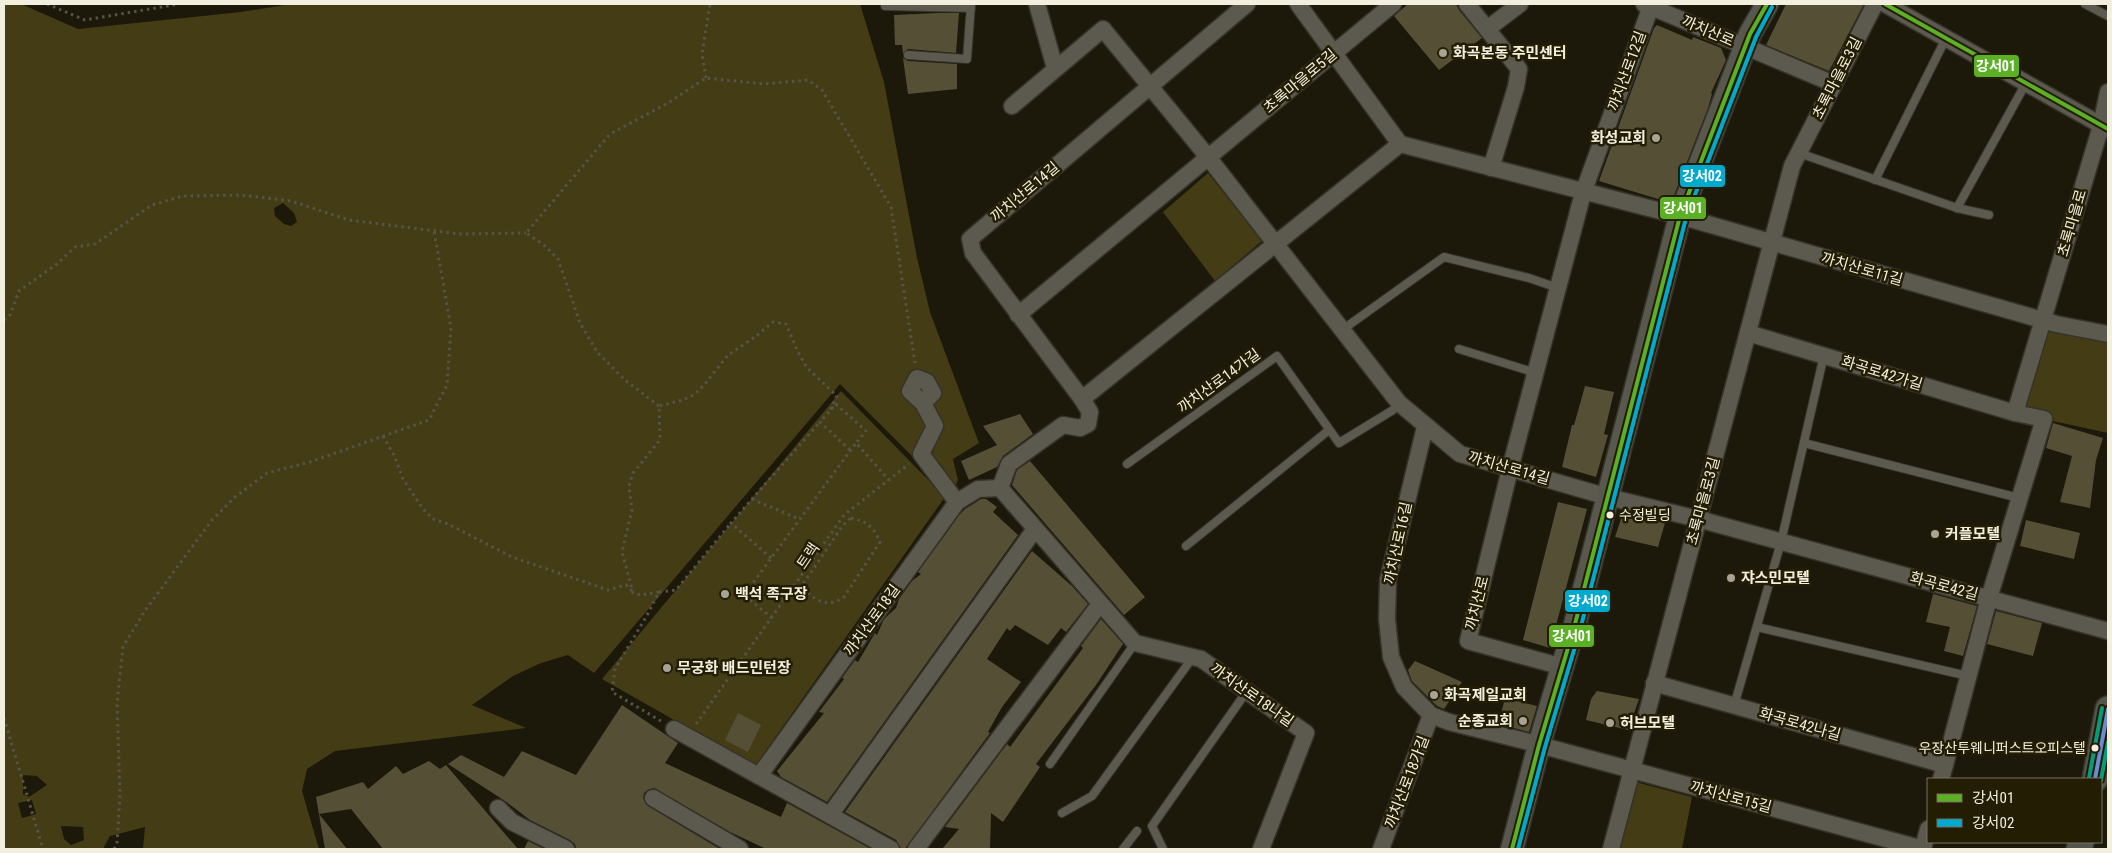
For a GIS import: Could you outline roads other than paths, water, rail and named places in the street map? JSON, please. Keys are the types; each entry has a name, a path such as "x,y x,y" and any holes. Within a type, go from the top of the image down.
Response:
{"main road":[{"path":"2095,778 2108,709"}],"street":[{"path":"1037,4 1055,68"},
{"path":"1150,86 1246,4"},
{"path":"1298,4 1400,144 1583,193 1680,216"},
{"name":"초록마을로5길","path":"1208,157 1393,4"},
{"path":"1468,4 1519,69 1516,87 1490,168"},
{"path":"1487,29 1520,4"},
{"name":"까치산로","path":"1512,849 1539,745 1563,667 1680,216 1745,47 1767,4"},
{"name":"초록마을로3길","path":"1611,849 1792,166 1875,4"},
{"path":"1885,4 2105,128"},
{"name":"까치산로","path":"1648,5 1745,47"},
{"name":"까치산로12길","path":"1510,469 1583,193 1648,5"},
{"name":"까치산로14길","path":"1012,106 1103,29 1208,157 1399,404 1460,454 1608,497"},
{"path":"1745,47 1834,84"},
{"name":"까치산로14길","path":"1000,488 1009,464 1063,425 1080,428 1088,424 1090,412 973,253 970,239 1150,86"},
{"name":"초록마을로","path":"2044,321 2105,128 2108,92"},
{"path":"1082,399 1400,144"},
{"path":"1018,315 1208,157"},
{"name":"까치산로11길","path":"1680,216 2044,321 2108,334"},
{"path":"2015,413 2044,321"},
{"name":"화곡로42가길","path":"1748,333 2015,413 2044,419 1989,598"},
{"path":"917,378 928,382 933,392 923,403 935,426 921,454 956,502"},
{"name":"까치산로16길","path":"1425,427 1388,580 1387,619 1391,657 1404,688 1431,715 1450,722 1539,745"},
{"name":"까치산로","path":"1510,469 1468,641 1563,667"},
{"path":"1000,488 1135,642"},
{"name":"까치산로18길","path":"759,776 956,502 978,489 1000,488"},
{"name":"화곡로42길","path":"1608,497 1698,519 2108,631"},
{"path":"830,815 1035,529"},
{"name":"화곡로42나길","path":"1654,683 1734,706 1943,772 1989,598"},
{"path":"916,849 1100,604"},
{"name":"까치산로18나길","path":"1135,642 1201,659 1306,733 1260,849"},
{"name":"까치산로18가길","path":"1381,849 1431,715"},
{"path":"681,732 891,849"},
{"name":"까치산로15길","path":"1539,745 1923,849"},
{"path":"653,798 740,849"},
{"path":"498,808 512,822 566,849"},
{"path":"1923,849 1927,833"}],"lane":[{"path":"2085,4 2108,16"},
{"path":"885,6 971,6 967,59 908,55"},
{"path":"1875,180 1946,38"},
{"path":"1957,208 2026,83"},
{"path":"1798,153 1957,208 1989,215"},
{"path":"1342,330 1444,257 1529,278 1558,288"},
{"path":"1459,349 1536,373"},
{"path":"1734,706 1781,542 1824,355"},
{"name":"까치산로14가길","path":"1127,464 1278,356 1339,443 1393,410 1399,404"},
{"path":"1186,546 1329,430"},
{"path":"1804,443 2019,498"},
{"path":"1757,627 1968,676"},
{"path":"1050,764 1135,642"},
{"name":"까치산로18나길","path":"1062,813 1092,796 1193,657"},
{"path":"1163,849 1152,826 1247,691"},
{"path":"1123,849 1137,831"}],"place":[{"name":"화곡본동 주민센터","path":"1443,53"},
{"name":"화성교회","path":"1656,138"},
{"name":"수정빌딩","path":"1610,515"},
{"name":"커플모텔","path":"1935,534"},
{"name":"쟈스민모텔","path":"1731,578"},
{"name":"백석 족구장","path":"725,594"},
{"name":"무궁화 배드민턴장","path":"667,668"},
{"name":"화곡제일교회","path":"1434,695"},
{"name":"순종교회","path":"1523,721"},
{"name":"허브모텔","path":"1610,723"},
{"name":"우장산투웨니퍼스트오피스텔","path":"2095,748"}]}
